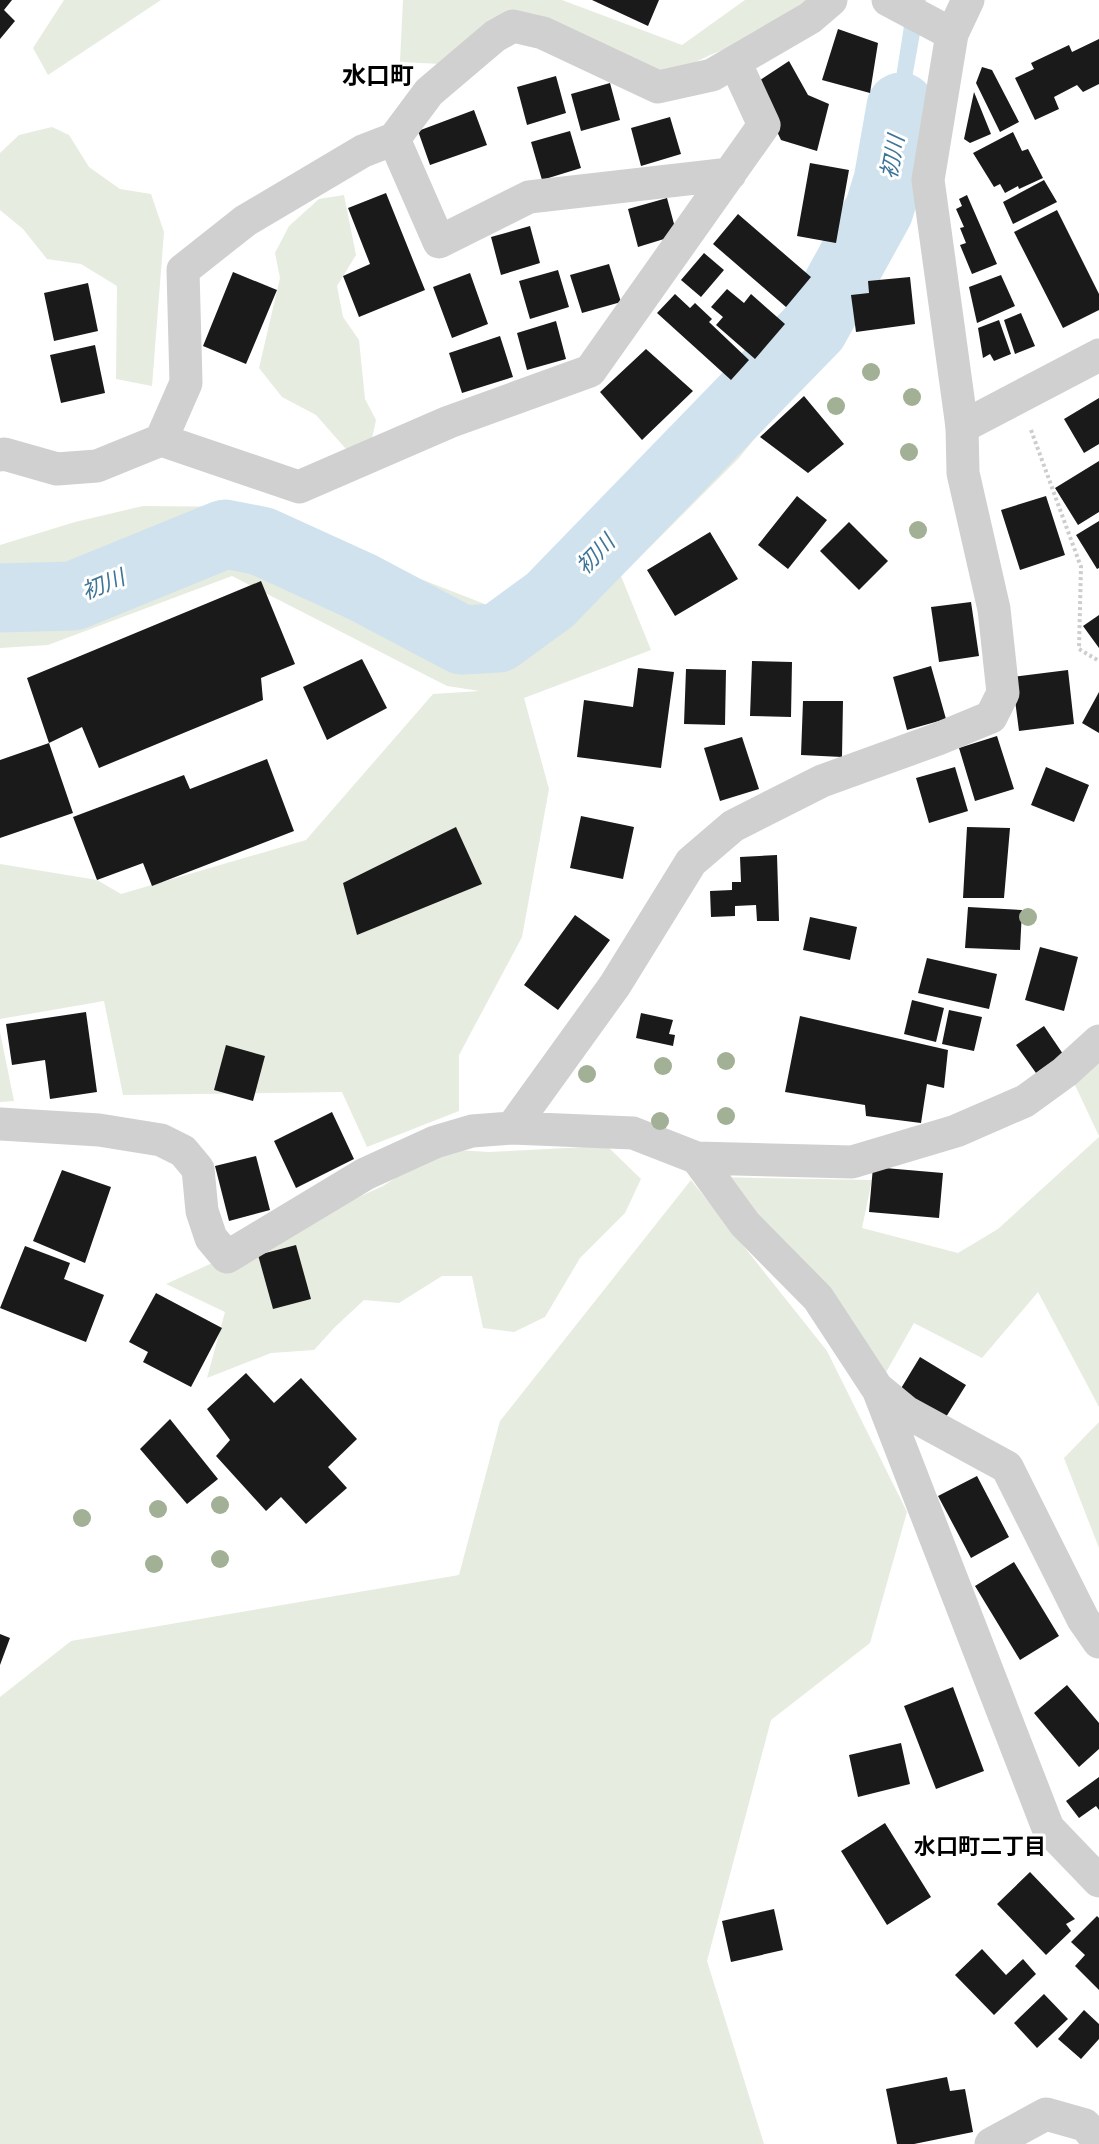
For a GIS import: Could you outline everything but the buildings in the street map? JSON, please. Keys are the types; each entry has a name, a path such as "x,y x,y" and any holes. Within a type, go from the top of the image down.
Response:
{"street":[{"path":"161,440 186,383 183,270 245,221 363,151 394,139 429,92 495,36 513,26 543,33 658,87 712,75 810,18 831,0"},
{"path":"888,0 947,31"},
{"path":"512,1128 615,985 691,862 699,854 733,826 822,781 938,739 991,717 1003,693 994,609 963,473 962,426 928,180 947,31 968,0"},
{"path":"0,455 4,454 57,469 97,466 161,440 299,487 449,422 590,371 764,125 735,62"},
{"path":"394,139 439,242 529,197 730,174"},
{"path":"962,426 1099,355"},
{"path":"0,1124 99,1130 161,1140 183,1151 198,1169 202,1211 211,1238 227,1257 365,1174 425,1147 472,1131 512,1128 633,1133 697,1158 852,1162 956,1131 1025,1101 1065,1072 1099,1041"},
{"path":"697,1158 745,1224 818,1298 877,1388 1048,1828 1099,1881"},
{"path":"877,1388 906,1412 1008,1467 1083,1619 1099,1642"},
{"path":"991,2144 1046,2114 1085,2125 1099,2142"}],"path":[{"path":"1018,397 1080,567 1079,649 1099,661"}],"shaded area":[{"path":"64,0 161,0 48,75 33,48"},
{"path":"403,0 562,0 682,45 745,0 809,0 766,33 710,55 657,81 518,28 441,64 400,62"},
{"path":"52,127 69,135 89,167 120,189 151,194 164,232 152,386 116,379 117,286 81,264 47,259 23,229 0,210 0,153 19,135"},
{"path":"861,180 888,213 867,270 833,341 739,458 621,576 651,650 524,698 549,789 522,937 459,1055 459,1111 367,1147 342,1092 123,1095 104,1001 0,1019 0,864 97,880 121,894 306,840 433,694 480,691 447,686 232,576 48,645 0,648 0,545 75,522 143,506 254,507 336,546 495,608 577,539 688,421 737,382 791,319"},
{"path":"344,195 356,255 337,286 343,317 359,340 365,399 376,420 371,443 346,449 316,415 282,397 259,368 280,278 275,253 289,226 319,199"},
{"path":"0,1032 14,1101 0,1102"},
{"path":"1099,1056 1099,1136 1074,1083"},
{"path":"1099,1137 1099,1407 1038,1292 982,1358 914,1323 877,1388 711,1177 872,1180 862,1228 958,1253 998,1229"},
{"path":"607,1146 641,1179 625,1213 580,1258 545,1317 514,1332 483,1328 472,1276 442,1276 399,1303 364,1300 314,1350 271,1353 207,1378 225,1312 166,1284 383,1186 440,1149 489,1152"},
{"path":"691,1180 827,1351 907,1512 870,1643 771,1720 707,1961 764,2144 0,2144 0,1697 71,1641 459,1575 500,1421"},
{"path":"1099,1422 1099,1548 1064,1458"}],"water":[{"path":"908,0 926,0 888,213 878,193"}],"waterway":[{"name":"初川","path":"0,598 73,596 225,534 261,541 362,587 462,640 498,638 550,600 814,328 879,210 888,181 901,107"}],"district":[{"name":"水口町","path":"378,76"},
{"name":"水口町二丁目","path":"980,1846"}]}
